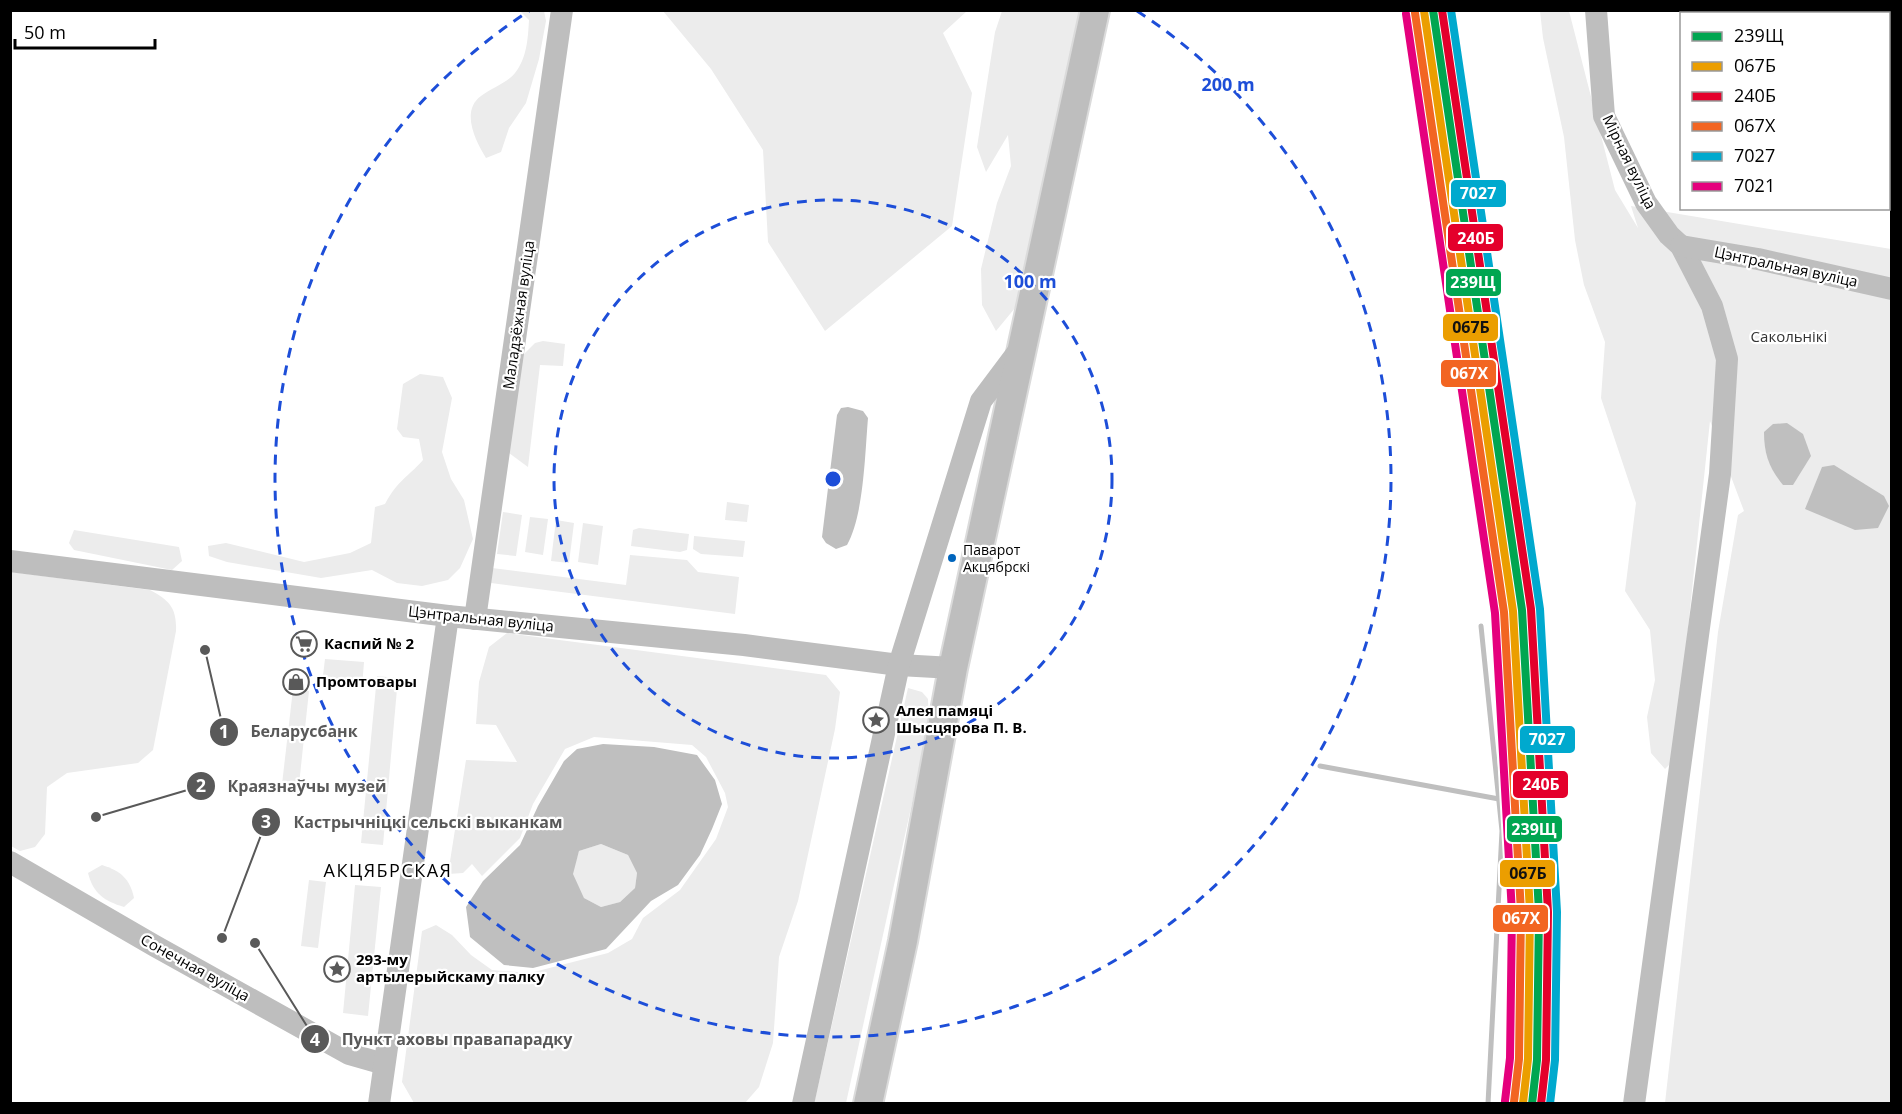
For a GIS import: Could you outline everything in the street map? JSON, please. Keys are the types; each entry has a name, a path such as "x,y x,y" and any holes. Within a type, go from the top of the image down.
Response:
{"main road":[{"path":"868,1104 903,941 953,668 1095,10"}],"street":[{"name":"Маладзёжная вуліца","path":"475,619 562,10"},
{"name":"Мірная вуліца","path":"1596,10 1604,116 1646,203 1669,235 1681,246 1712,306 1727,359 1720,474 1634,1104"},
{"name":"Цэнтральная вуліца","path":"1681,246 1892,289"},
{"path":"803,1104 898,665 981,401 1021,348"},
{"name":"Цэнтральная вуліца","path":"10,561 448,616 744,645 898,665 953,668"},
{"path":"379,1104 448,616"},
{"name":"Сонечная вуліца","path":"10,862 349,1054 384,1064"}],"green space":[{"path":"520,11 544,11 546,21 539,59 526,103 509,128 501,152 486,158 474,135 472,110 475,102 481,96 512,77 522,61 529,20"},
{"path":"663,11 967,11 943,33 972,93 952,226 825,331 768,242 763,150 711,69"},
{"path":"1002,11 1086,11 1015,308 996,331 982,305 981,269 997,203 1011,166 1008,135 986,172 977,147 995,32"},
{"name":"Сакольнікі","path":"1540,11 1569,11 1615,190 1638,228 1631,206 1891,249 1891,1103 1665,1103 1718,632 1738,515 1744,511 1710,421 1674,760 1665,769 1651,753 1647,717 1655,680 1650,630 1625,591 1636,503 1601,398 1605,342 1584,285 1575,240 1564,137 1543,38"},
{"path":"543,341 565,344 563,366 540,365 528,467 509,453 522,356 535,343"},
{"path":"420,374 443,377 452,398 442,452 451,479 464,500 473,539 460,568 448,580 422,586 397,583 372,570 321,578 227,562 209,556 208,546 226,543 304,562 350,553 371,543 375,507 385,504 399,484 423,460 419,439 403,437 397,429 403,384"},
{"path":"727,502 749,505 747,522 725,520"},
{"path":"503,512 522,515 516,556 497,554"},
{"path":"530,517 548,519 543,555 525,552"},
{"path":"556,520 574,523 569,563 551,561"},
{"path":"583,523 603,526 598,565 578,562"},
{"path":"639,528 689,534 687,550 680,552 631,546 633,530"},
{"path":"74,530 179,547 182,561 172,570 74,550 69,543"},
{"path":"694,536 745,541 743,557 701,554 693,549"},
{"path":"630,555 687,560 698,572 739,577 735,614 491,583 492,568 626,585"},
{"path":"11,572 150,590 167,601 176,623 153,750 138,763 67,773 47,787 45,834 35,847 20,851 11,846"},
{"path":"507,633 826,675 840,692 835,729 798,901 779,957 773,1043 759,1087 745,1103 414,1103 402,1082 422,931 436,925 452,935 471,955 492,970 530,973 608,953 632,939 643,918 680,890 716,839 728,807 725,793 706,757 692,745 594,737 565,749 533,804 520,838 482,876 472,864 463,873 448,874 466,760 517,762 496,725 476,724 479,682 489,647"},
{"path":"325,659 364,662 362,688 322,684"},
{"path":"377,676 398,678 383,845 361,843"},
{"path":"908,688 922,692 928,699 929,726 846,1103 814,1104"},
{"path":"293,689 309,691 298,794 281,793"},
{"path":"601,844 628,855 637,873 635,888 620,902 601,907 584,898 572,874 579,851"},
{"path":"102,865 119,873 130,886 134,898 124,907 105,899 93,886 88,873"},
{"path":"309,880 326,882 318,948 301,946"},
{"path":"355,885 381,887 368,1016 343,1013"}],"shaded area":[{"path":"848,407 863,411 868,418 865,466 853,532 847,545 836,549 826,543 822,537 837,415 841,408"},
{"path":"1787,423 1803,434 1811,456 1793,485 1783,485 1774,473 1766,454 1764,440 1764,432 1773,424"},
{"path":"1834,465 1884,496 1889,506 1878,528 1855,530 1805,509 1822,467"},
{"path":"603,744 654,747 697,755 715,780 722,804 700,855 678,885 651,901 606,949 533,968 504,965 470,937 466,907 483,881 520,845 538,806 564,761 577,749","holes":["601,844 628,855 637,873 635,888 620,902 601,907 584,898 573,874 579,851"]}],"waterway":[{"path":"1481,626 1502,831 1488,1104"},
{"path":"1320,766 1499,799"}],"transit line":[{"name":"239Щ","path":"1433,10 1522,610 1539,912 1537,1060 1532,1104"},
{"name":"240Б","path":"1442,10 1531,609 1548,912 1546,1060 1541,1104"},
{"name":"7027","path":"1451,10 1540,609 1557,912 1555,1060 1550,1104"},
{"name":"067Б","path":"1424,11 1513,611 1530,912 1528,1059 1523,1103"},
{"name":"067Х","path":"1415,13 1504,612 1521,912 1519,1059 1514,1102"},
{"name":"7021","path":"1406,14 1495,613 1512,913 1510,1058 1505,1101"}],"place":[{"name":"Паварот Акцябрскі","path":"952,558"},
{"name":"Каспий № 2","path":"304,644"},
{"name":"Беларусбанк","path":"205,650"},
{"name":"Промтовары","path":"296,682"},
{"name":"Алея памяці Шысцярова П. В.","path":"876,720"},
{"name":"Краязнаўчы музей","path":"96,817"},
{"name":"Кастрычніцкі сельскі выканкам","path":"222,938"},
{"name":"Пункт аховы правапарадку","path":"255,943"},
{"name":"293-му артылерыйскаму палку","path":"337,969"}],"district":[{"name":"АКЦЯБРСКАЯ","path":"388,871"}]}
